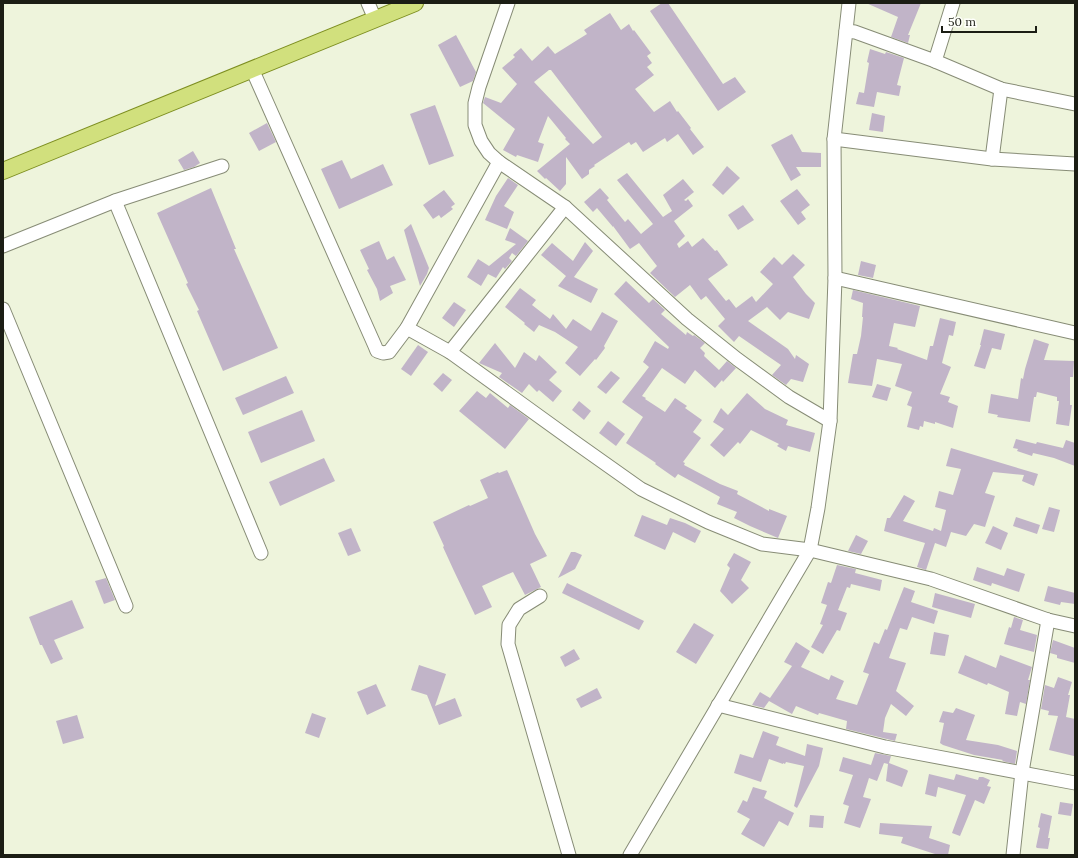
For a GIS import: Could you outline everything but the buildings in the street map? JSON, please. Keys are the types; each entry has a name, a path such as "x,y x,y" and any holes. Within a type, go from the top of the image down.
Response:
{"main road":[{"path":"3,171 416,3"}],"street":[{"path":"368,3 375,20"},
{"path":"508,3 481,80 475,103 475,125 481,141 489,152 499,162 565,207 687,319 737,359 789,397 830,422"},
{"path":"630,855 810,550 818,508 830,422 835,278 834,139 849,3"},
{"path":"935,61 953,3"},
{"path":"846,31 854,32 935,61 1001,89 1075,104"},
{"path":"252,70 377,350 383,353 390,352 407,328 499,162"},
{"path":"992,159 1001,89"},
{"path":"834,139 992,159 1075,164"},
{"path":"3,246 115,201 222,166"},
{"path":"115,201 261,553"},
{"path":"450,352 565,207"},
{"path":"835,278 1075,333"},
{"path":"3,308 126,606"},
{"path":"407,328 450,352 642,489 708,522 762,544 810,550 931,579 1048,620 1075,626"},
{"path":"540,596 519,609 509,625 508,644 569,855"},
{"path":"1013,855 1022,772 1048,620"},
{"path":"718,704 885,747 1075,783"}]}
